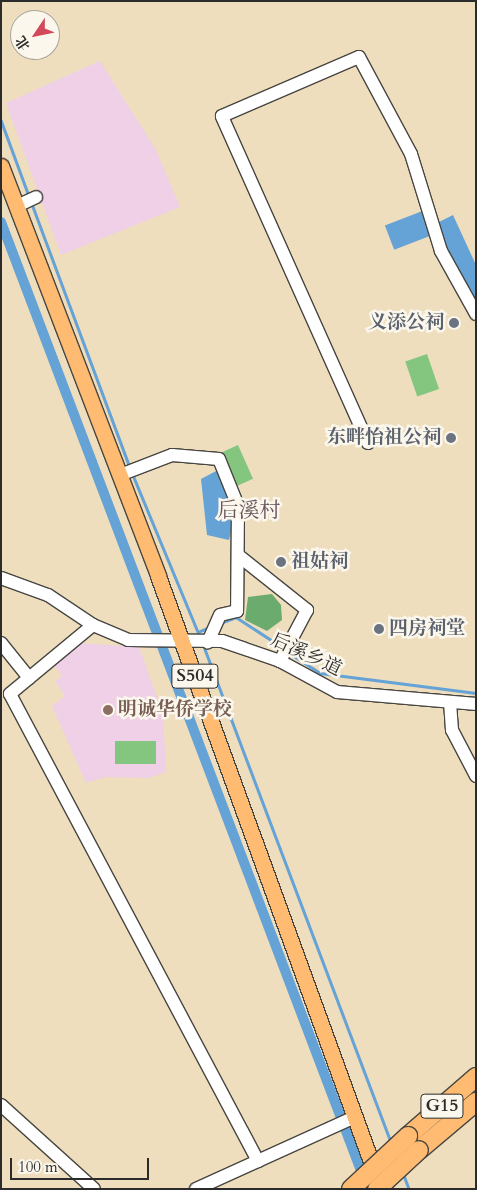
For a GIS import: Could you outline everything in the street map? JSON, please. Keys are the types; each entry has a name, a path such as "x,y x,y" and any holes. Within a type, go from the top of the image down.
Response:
{"highway":[{"name":"G15","path":"351,1189 476,1077"},
{"name":"G15","path":"377,1189 476,1102"}],"main road":[{"name":"S504","path":"1,166 26,202 128,472 195,642 381,1189"}],"street":[{"path":"368,443 222,116 359,56 411,154 431,205 442,251 476,314"},
{"path":"128,472 172,455 219,459 238,506 237,611 220,615 215,625 195,642"},
{"path":"239,556 307,610 285,654"},
{"name":"后溪乡道","path":"1,578 48,594 93,626 139,640 222,641 285,654 337,692 476,704"},
{"path":"93,626 10,694 258,1161"},
{"path":"1,644 29,678"},
{"path":"450,702 452,730 476,776"},
{"path":"1,1105 94,1189"},
{"path":"196,1189 355,1117"}],"shaded area":[{"path":"100,61 156,150 180,207 61,255 6,103"},
{"name":"明诚华侨学校","path":"78,643 139,647 163,714 166,772 148,778 106,777 86,783 52,706 65,696 55,681 62,676 52,662"}],"green space":[{"path":"427,354 439,389 417,396 405,361"},
{"path":"238,445 253,479 235,487 220,453"},
{"path":"272,594 281,605 282,620 267,631 245,620 248,597"},
{"path":"115,741 156,741 156,764 115,764"}],"water":[{"path":"425,210 434,234 394,250 385,225"},
{"path":"453,215 476,265 476,302 447,251 439,222"},
{"path":"218,470 235,514 229,540 207,535 201,479"}],"waterway":[{"path":"1,120 29,196"},
{"path":"32,204 130,468"},
{"path":"1,222 368,1189"},
{"path":"133,475 200,637"},
{"path":"223,622 236,617 282,647"},
{"path":"198,632 210,627"},
{"path":"203,644 391,1142"},
{"path":"288,652 320,673 476,693"},
{"path":"403,1173 409,1189"}],"place":[{"name":"义添公祠","path":"454,323"},
{"name":"东畔怡祖公祠","path":"451,438"},
{"name":"祖姑祠","path":"281,562"},
{"name":"四房祠堂","path":"379,629"},
{"name":"明诚华侨学校","path":"108,710"}],"district":[{"name":"后溪村","path":"249,511"}]}
